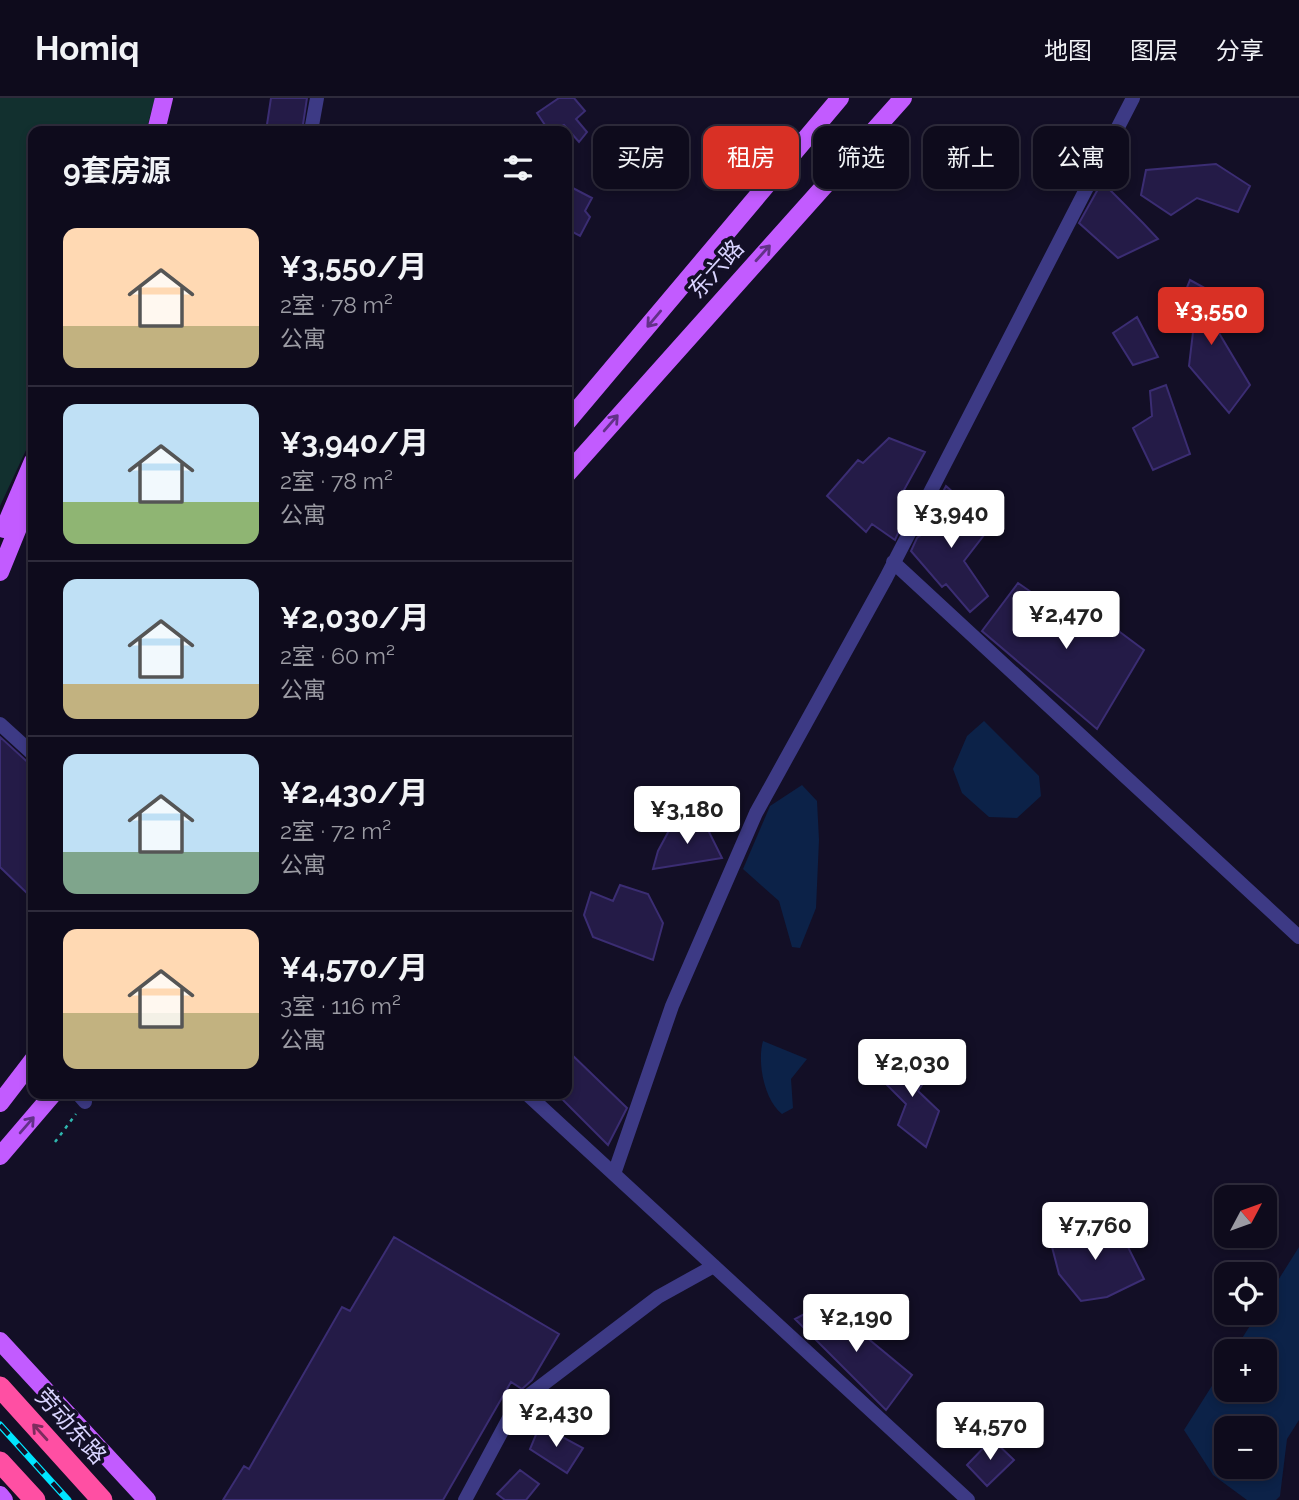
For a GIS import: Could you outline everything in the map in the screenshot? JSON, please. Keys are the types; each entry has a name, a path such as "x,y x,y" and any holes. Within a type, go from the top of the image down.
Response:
{"highway":[{"name":"劳动东路","path":"0,1387 102,1500"},
{"path":"0,1462 35,1500"}],"main road":[{"path":"157,126 164,98"},
{"path":"170,126 177,98"},
{"name":"东六路","path":"572,416 840,98"},
{"name":"东六路","path":"572,468 903,98"},
{"path":"0,539 28,473"},
{"path":"0,572 28,503"},
{"path":"0,1103 28,1067"},
{"path":"0,1156 50,1099"},
{"path":"0,1341 147,1500"},
{"path":"0,1496 4,1500"}],"street":[{"path":"312,126 317,98"},
{"path":"614,1174 672,1006 756,813 893,562 1132,98"},
{"path":"893,562 1299,937"},
{"path":"0,724 28,749"},
{"path":"532,1099 968,1500"},
{"path":"465,1500 516,1405 658,1297 714,1266"}],"path":[{"path":"55,1142 81,1099"}],"green space":[{"path":"0,98 155,98 147,126 28,126 28,446 0,506"}],"water":[{"path":"984,721 1039,776 1041,796 1017,818 989,817 962,793 953,769 967,736"},
{"path":"802,785 817,801 819,840 816,908 800,948 792,947 779,901 743,869 770,806"},
{"path":"763,1041 807,1059 791,1079 793,1108 782,1114 766,1090 761,1059"},
{"path":"1299,1247 1299,1420 1287,1439 1280,1496 1276,1500 1247,1500 1218,1479 1277,1479 1277,1416 1214,1416 1214,1476 1184,1430 1214,1383 1214,1402 1277,1402 1277,1339 1242,1339 1250,1325 1277,1325 1277,1282"}],"building":[{"path":"271,98 307,98 303,126 267,126"},
{"path":"559,98 574,98 585,111 576,119 587,132 579,142 572,134 572,126 546,126 537,113"},
{"path":"1216,164 1250,186 1238,212 1197,198 1171,215 1141,195 1146,170"},
{"path":"572,188 592,198 585,211 590,217 580,236 572,232"},
{"path":"1098,189 1109,189 1158,239 1118,258 1079,223"},
{"path":"1190,280 1221,297 1213,323 1250,385 1229,413 1189,366 1193,332 1176,315"},
{"path":"1137,317 1158,357 1133,365 1113,333"},
{"path":"1166,385 1190,454 1153,470 1133,428 1152,416 1150,391"},
{"path":"889,438 925,452 904,490 914,497 895,540 872,524 866,532 827,496 858,460 863,463"},
{"path":"946,486 964,502 958,508 984,535 964,561 988,596 970,612 946,584 942,587 911,551 917,538 930,528 926,523"},
{"path":"1018,583 1070,619 1085,606 1144,650 1097,729 982,631"},
{"path":"0,737 28,762 28,894 0,867"},
{"path":"703,820 722,858 653,869 658,851 672,825"},
{"path":"620,885 648,894 663,923 653,960 593,937 584,915 591,892 613,901"},
{"path":"572,1055 627,1108 608,1145 562,1099 572,1099"},
{"path":"888,1056 930,1073 918,1091 939,1111 926,1147 898,1125 906,1104 885,1083"},
{"path":"1078,1220 1123,1237 1144,1279 1107,1297 1081,1301 1059,1274 1051,1243"},
{"path":"394,1237 559,1334 532,1380 522,1389 511,1382 443,1500 223,1500 244,1466 249,1469 342,1307 350,1311"},
{"path":"825,1303 912,1375 886,1410 795,1319"},
{"path":"540,1425 583,1448 567,1473 530,1449"},
{"path":"992,1439 1014,1460 987,1486 967,1465"},
{"path":"520,1470 539,1484 526,1500 505,1500 497,1494"}],"railway":[{"path":"0,1425 68,1500"}]}
